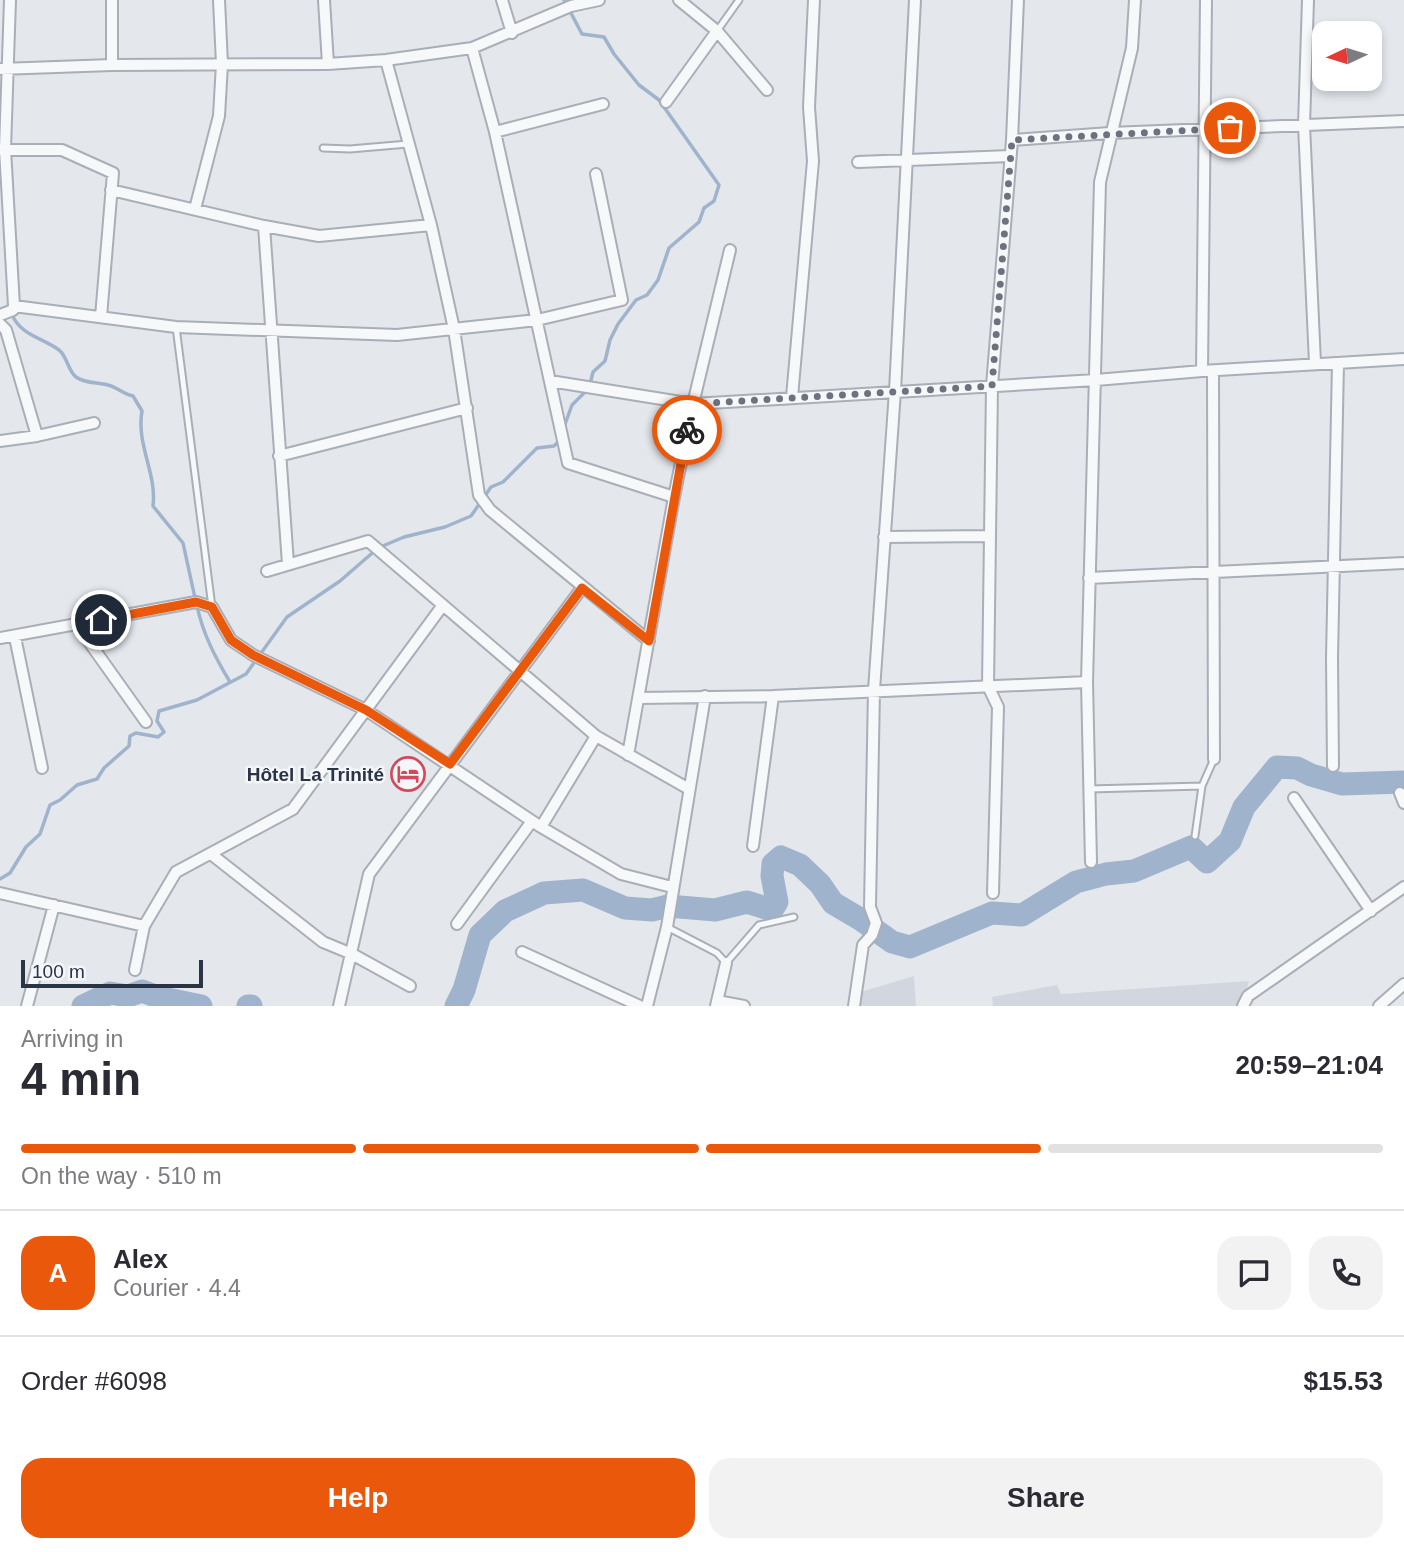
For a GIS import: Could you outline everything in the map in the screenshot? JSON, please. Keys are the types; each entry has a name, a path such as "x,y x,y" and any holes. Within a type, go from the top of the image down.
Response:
{"street":[{"path":"10,0 4,68 2,149 6,330 37,436"},
{"path":"111,65 112,0"},
{"path":"195,209 219,116 222,64 219,0"},
{"path":"324,0 328,64"},
{"path":"502,0 512,33"},
{"path":"4,68 328,64 386,60 472,48 568,7 599,0"},
{"path":"679,0 717,31 767,90"},
{"path":"792,397 813,161 809,107 814,0"},
{"path":"855,1006 863,945 872,935 876,923 870,907 874,690 895,391 915,0"},
{"path":"993,893 998,707 988,686 992,386 1012,140 1018,0"},
{"path":"1091,862 1087,682 1100,182 1132,48 1135,0"},
{"path":"1206,0 1208,371 1216,572 1214,759"},
{"path":"1308,0 1304,125 1315,363"},
{"path":"666,102 717,31"},
{"path":"472,48 495,132 568,463 674,497"},
{"path":"386,60 431,225 454,329 482,499 490,510 649,641"},
{"path":"495,132 603,104"},
{"path":"1012,140 1404,121"},
{"path":"2,149 62,150 113,173 101,317"},
{"path":"858,162 1010,156"},
{"path":"6,314 101,317 176,327 397,335 537,320 622,300 596,174"},
{"path":"111,190 264,226 319,236 431,225"},
{"path":"264,226 288,564"},
{"path":"628,755 674,497 730,250"},
{"path":"550,381 693,404 1404,359"},
{"path":"1333,766 1332,658 1338,363"},
{"path":"279,456 467,408"},
{"path":"0,441 94,423"},
{"path":"884,537 990,536"},
{"path":"267,571 368,541 596,736 689,789"},
{"path":"1089,578 1404,563"},
{"path":"339,1006 369,874 582,588"},
{"path":"0,638 196,602 212,607 231,640 257,657 366,710 537,824 621,874 672,891"},
{"path":"135,970 144,926 176,872 293,809 443,604"},
{"path":"77,625 146,722"},
{"path":"15,637 42,768"},
{"path":"639,698 773,696 1087,682"},
{"path":"647,1006 667,927 705,696"},
{"path":"753,846 773,696"},
{"path":"457,924 537,824 596,736"},
{"path":"1294,798 1371,911"},
{"path":"211,854 323,942 352,954 410,986"},
{"path":"1243,1006 1248,996 1404,887"},
{"path":"0,893 144,926"},
{"path":"27,1006 54,905"},
{"path":"522,952 640,1006"},
{"path":"726,963 717,1004 744,1006"},
{"path":"1379,1006 1404,984"}],"lane":[{"path":"717,31 739,0"},
{"path":"323,148 350,149 408,144"},
{"path":"176,327 212,607"},
{"path":"1195,836 1202,786 1214,759"},
{"path":"1089,789 1202,786"},
{"path":"667,927 717,953 726,963 759,925 794,917"}],"shaded area":[{"path":"914,976 916,1006 861,1006 861,992"},
{"path":"1249,981 1242,1006 993,1006 992,997 1057,985 1061,994"}],"waterway":[{"path":"564,0 582,34 604,37 639,85 659,100 719,185 714,201 704,208 699,222 669,248 658,280 647,295 636,300 618,324 610,340 605,361 593,372 589,388 572,405 564,427"},
{"path":"12,315 21,328 59,350 76,377 111,386 133,396 142,411 142,436 152,482 153,506 183,543 195,598"},
{"path":"0,879 10,873 26,847 40,834 50,805 77,785 97,779 104,768 129,746 130,736 136,733 158,737 164,732 157,721 159,711 197,700 246,674 287,617 340,581 378,548 471,516 491,487 503,482 537,448 554,446 560,440"},
{"path":"197,606 210,645 230,682"},
{"path":"456,1006 464,990 480,935 505,911 544,893 583,890 625,908 652,910 668,906 715,910 747,902 772,910 777,902 772,876 773,864 781,857 800,865 820,884 833,903 892,942 910,947 992,913 1022,915 1076,882 1106,874 1134,871 1191,847 1207,862 1230,841 1244,807 1277,767 1297,768 1342,784 1404,782"},
{"path":"83,1006 110,993 128,996 142,991 201,1006"}],"way so far":[{"path":"687,430 693,404 992,386 1012,140 1230,128"}],"place":[{"name":"Hôtel La Trinité","path":"408,774"}],"route":[{"path":"101,620 196,602 212,607 231,640 253,655 366,710 450,764 582,588 649,641 687,430"}]}
